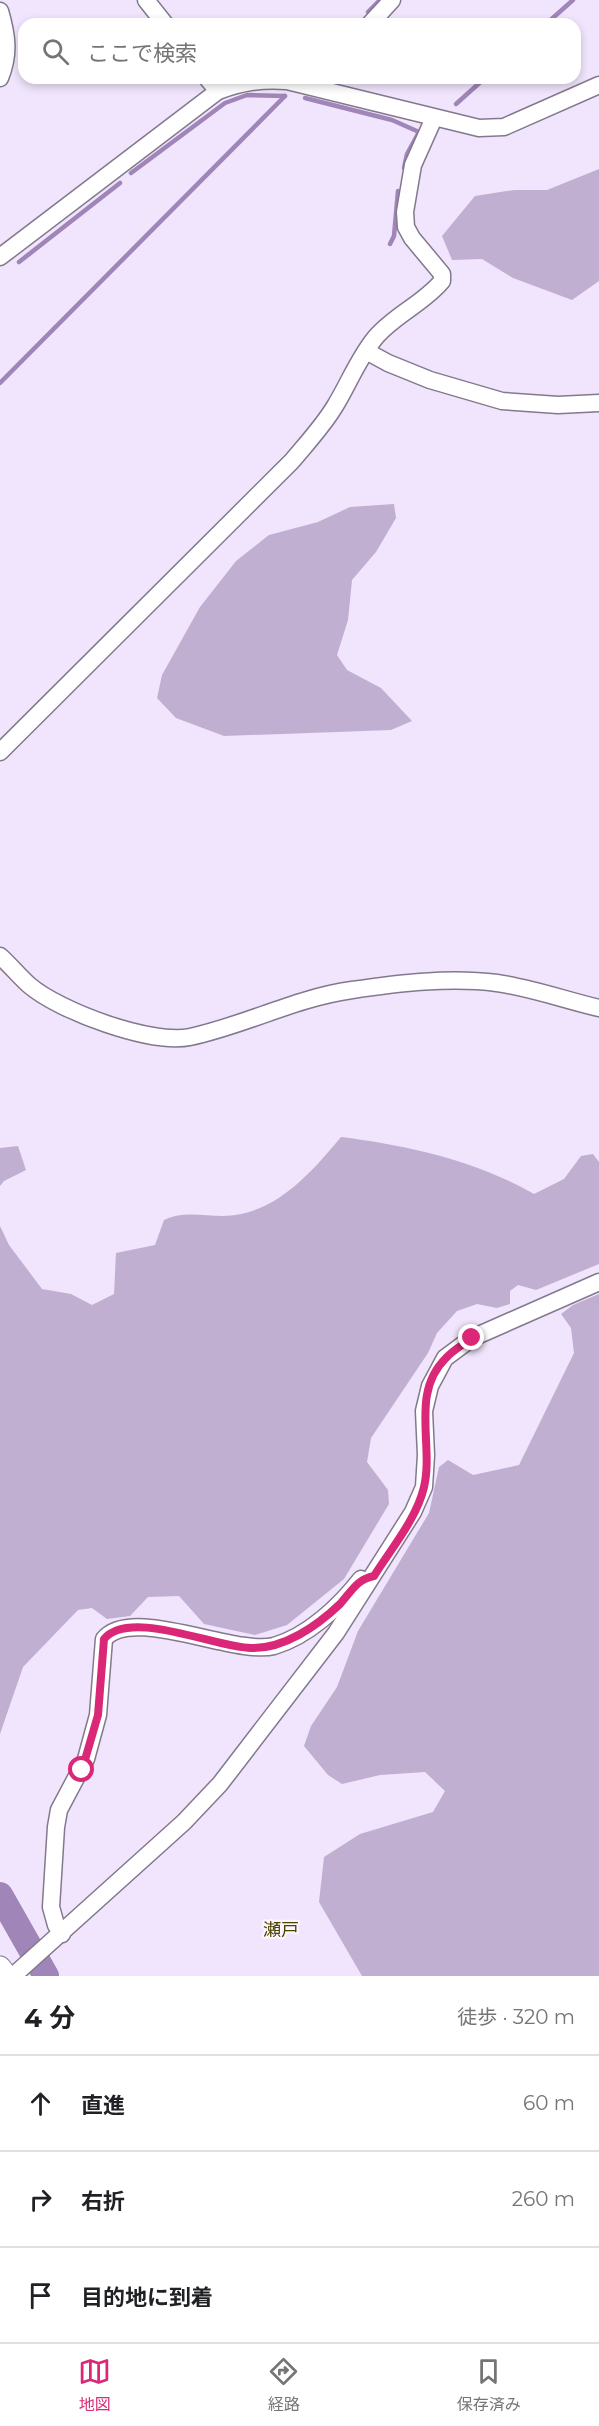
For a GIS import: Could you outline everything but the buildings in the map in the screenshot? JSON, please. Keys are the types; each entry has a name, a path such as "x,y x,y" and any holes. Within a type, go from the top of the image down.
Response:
{"main road":[{"path":"0,1968 7,1976"}],"street":[{"path":"146,0 160,18"},
{"path":"376,18 392,0"},
{"path":"0,11 8,35 0,78"},
{"path":"212,84 218,91"},
{"path":"0,257 218,91 235,84"},
{"path":"321,84 434,118 479,128 504,126 599,85"},
{"path":"0,752 292,461 335,405 366,351 393,320 436,289 442,281 442,274 406,227 405,212 413,165 434,118"},
{"path":"366,351 388,363 430,380 502,401 558,405 599,403"},
{"path":"0,956 30,986 72,1009 144,1036 167,1039 189,1037 235,1024 314,996 412,984 469,981 499,984 557,995 599,1008"},
{"path":"13,1976 48,1947 184,1822 220,1784 336,1633 413,1512 424,1487 426,1455 424,1411 430,1386 445,1358 472,1338 599,1282"},
{"path":"62,1934 51,1907 56,1827 59,1810 87,1759 98,1715 104,1639 109,1633 119,1629 152,1629 201,1636 250,1648 274,1646 314,1625 333,1610 362,1578 374,1576"}],"shaded area":[{"path":"599,169 599,281 572,300 513,278 482,259 452,260 442,236 475,196 514,190 547,190"},
{"path":"394,504 396,518 376,552 352,580 348,620 337,655 347,670 381,688 412,721 391,730 224,736 176,718 157,698 162,675 200,607 236,561 269,535 318,522 350,507"},
{"path":"341,1137 440,1156 489,1172 534,1194 564,1179 581,1156 593,1154 599,1162 599,1264 536,1290 518,1285 510,1291 510,1304 497,1308 477,1304 457,1311 437,1333 428,1353 371,1438 367,1462 388,1490 389,1504 344,1579 287,1625 255,1635 204,1624 179,1596 148,1597 130,1616 107,1619 92,1608 78,1610 23,1667 0,1734 0,1226 9,1245 42,1289 71,1294 92,1305 114,1294 116,1253 155,1245 164,1220 186,1215 242,1214 259,1208 290,1190 304,1178"},
{"path":"18,1146 26,1170 4,1181 0,1186 0,1148"},
{"path":"599,1294 599,1976 362,1976 319,1902 324,1857 360,1834 433,1812 445,1791 425,1772 380,1775 342,1784 328,1775 304,1746 311,1726 337,1687 358,1631 429,1513 439,1467 448,1460 473,1475 519,1465 574,1353 571,1328 561,1314 573,1305"}],"waterway":[{"path":"368,12 380,0"},
{"path":"553,18 573,0"},
{"path":"456,104 478,84"},
{"path":"131,173 225,103 247,95 285,96"},
{"path":"0,383 285,96"},
{"path":"305,98 392,120 419,132 407,154 404,168"},
{"path":"19,262 120,183"},
{"path":"390,244 394,236 398,191"},
{"path":"0,1895 46,1976"}],"district":[{"name":"瀬戸","path":"281,1930"}],"route":[{"path":"82,1770 98,1715 104,1639 109,1633 119,1629 152,1629 201,1636 250,1648 274,1646 314,1625 333,1610 362,1578 374,1576 413,1512 424,1487 426,1455 424,1411 430,1386 445,1358 472,1338"}]}
